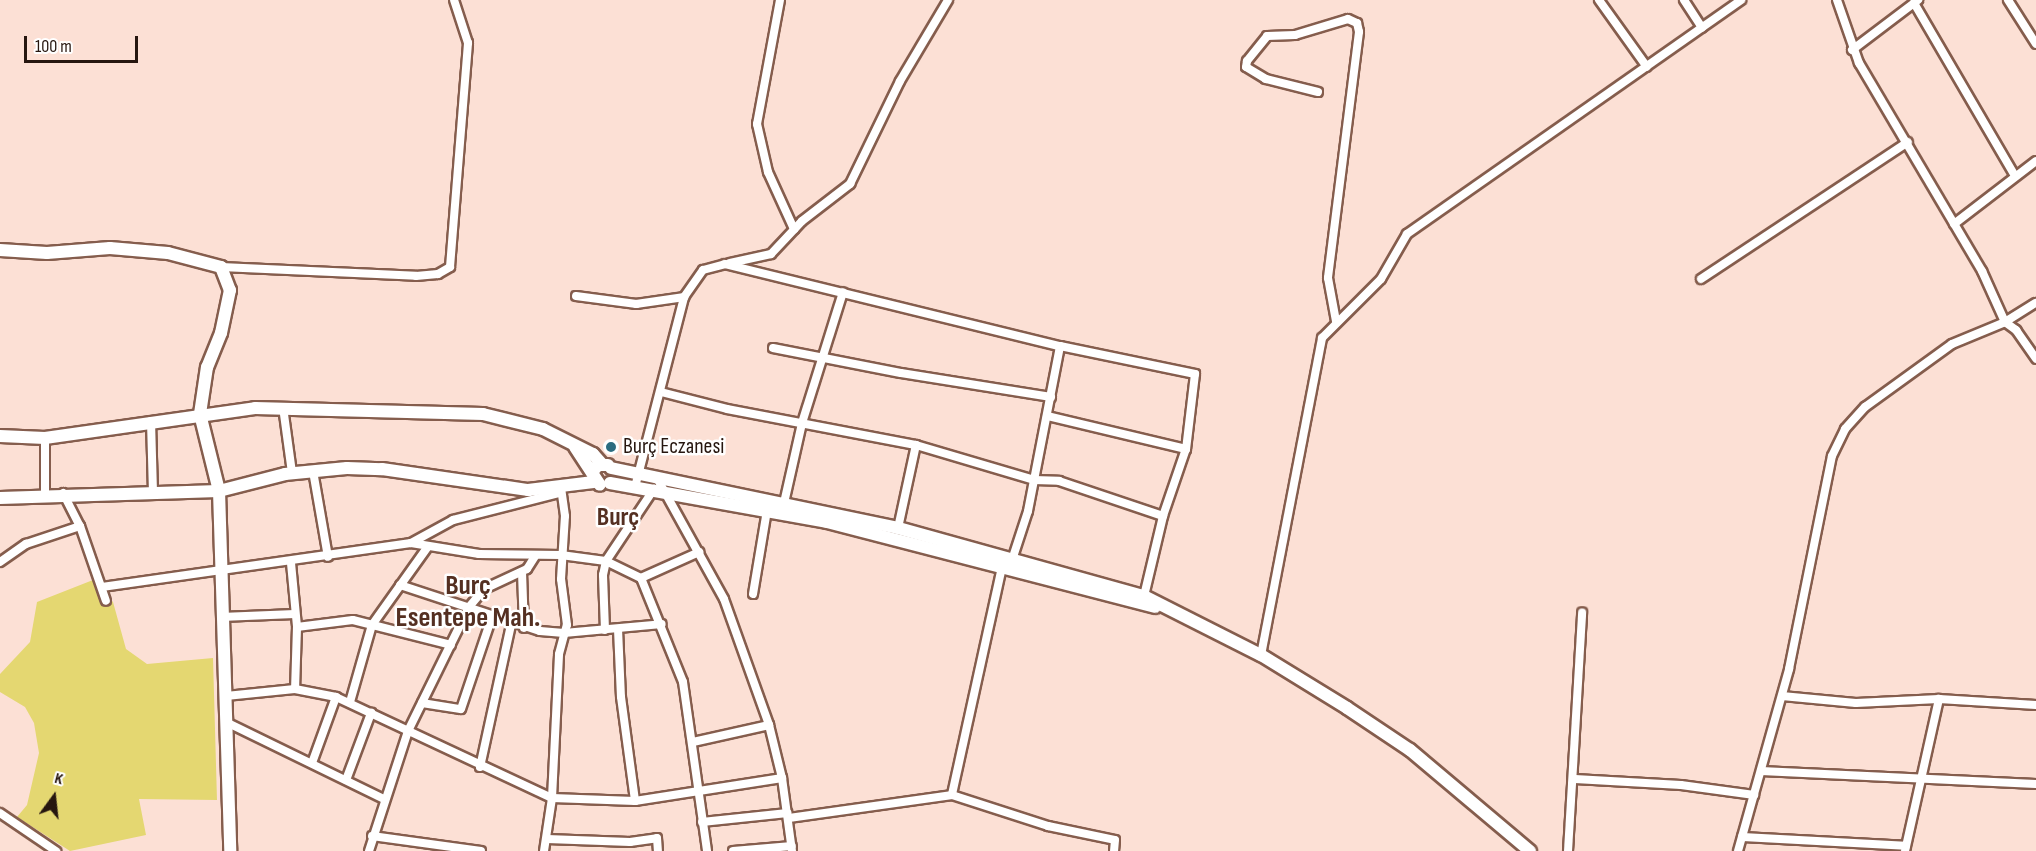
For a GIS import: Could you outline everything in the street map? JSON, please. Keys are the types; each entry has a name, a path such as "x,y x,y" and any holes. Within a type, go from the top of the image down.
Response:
{"main road":[{"path":"0,249 46,253 110,248 168,253 221,267 230,290 221,333 207,367 200,414 219,491 221,618 228,723 230,851"},
{"path":"0,436 45,438 200,414 283,407 483,414 543,429 593,454 614,474 610,483"},
{"path":"575,447 600,486 610,483 635,487 659,486 784,502 898,528 996,561 1013,557 1144,596 1261,655 1410,750 1530,851"},
{"path":"606,466 638,473 659,486 996,561 1165,608"},
{"path":"0,498 63,493 219,491 292,473 382,469 495,488 560,490 593,477 606,466"}],"street":[{"path":"221,267 416,276 438,273 450,267 468,43 454,0"},
{"path":"780,0 757,124 768,171 794,229"},
{"path":"635,487 661,392 674,321 684,297 703,270 771,254 794,229 850,184 900,81 948,0"},
{"path":"1599,0 1647,67"},
{"path":"1684,0 1702,28"},
{"path":"1261,655 1301,460 1314,370 1322,338 1336,321 1381,279 1407,234 1741,0"},
{"path":"1837,0 1852,50 1982,271 2005,322 2016,330 2036,359"},
{"path":"2008,0 2036,44"},
{"path":"1852,50 1916,2 2015,176"},
{"path":"1318,92 1266,79 1246,67 1247,62 1267,36 1295,35 1348,19 1357,23 1359,33 1328,278 1336,321"},
{"path":"1701,279 1908,142"},
{"path":"1954,224 2036,161"},
{"path":"759,257 774,274"},
{"path":"725,264 774,274 1060,346 1195,374 1186,449 1163,516 1144,596"},
{"path":"784,502 802,423 843,292"},
{"path":"576,296 636,304 684,297"},
{"path":"1738,851 1782,696 1831,464 1845,429 1865,407 1952,344 2005,322 2036,303"},
{"path":"1013,557 1034,480 1060,346"},
{"path":"773,348 823,356 901,374 1051,397"},
{"path":"661,392 727,410 916,445 1034,480 1059,481 1163,516"},
{"path":"283,407 292,473"},
{"path":"1047,416 1186,449"},
{"path":"151,421 153,492"},
{"path":"45,438 45,494"},
{"path":"898,528 916,445"},
{"path":"313,471 328,556"},
{"path":"605,630 603,575 606,561 659,486 724,599 769,725 782,778 792,849 733,851"},
{"path":"102,587 291,562 411,543 453,520 560,490 566,516 561,555 567,625 559,654 552,798 544,851"},
{"path":"63,493 80,526 106,600"},
{"path":"753,594 767,510"},
{"path":"0,562 26,544 80,526"},
{"path":"411,543 427,548 535,556 561,555 606,561 641,578 662,624 683,682 707,851"},
{"path":"350,702 372,625 427,548"},
{"path":"641,578 699,552"},
{"path":"369,851 384,799 408,731 469,607 484,589 522,572 535,556"},
{"path":"952,795 996,561"},
{"path":"291,562 297,627 295,689"},
{"path":"522,572 524,628"},
{"path":"400,585 469,607 511,625 524,628 564,633 662,624"},
{"path":"1568,851 1575,779 1582,612"},
{"path":"221,618 295,614"},
{"path":"422,703 461,710 492,617"},
{"path":"297,627 353,620 451,645"},
{"path":"480,767 502,654 511,625"},
{"path":"618,629 621,697 635,801"},
{"path":"226,696 295,689 336,697 480,767 552,798 635,801 782,778"},
{"path":"1782,696 1856,703 1939,699 2036,705"},
{"path":"312,763 336,697"},
{"path":"1742,837 1906,848 1939,699"},
{"path":"346,780 371,713"},
{"path":"228,723 384,799"},
{"path":"693,742 769,725"},
{"path":"1761,771 2036,784"},
{"path":"1575,779 1674,785 1754,795"},
{"path":"702,822 788,815 952,795 1048,826 1115,840 1114,851"},
{"path":"0,813 56,851"},
{"path":"372,836 481,851"},
{"path":"547,839 630,847 657,838 658,851"}],"shaded area":[{"path":"93,580 113,602 126,649 147,664 213,658 217,800 139,799 146,835 70,851 17,817 27,805 39,753 34,723 25,707 0,692 0,674 30,642 37,602"}],"place":[{"name":"Burç Eczanesi","path":"611,447"}],"district":[{"name":"Burç","path":"618,518"},
{"name":"Burç Esentepe Mah.","path":"468,602"}]}
